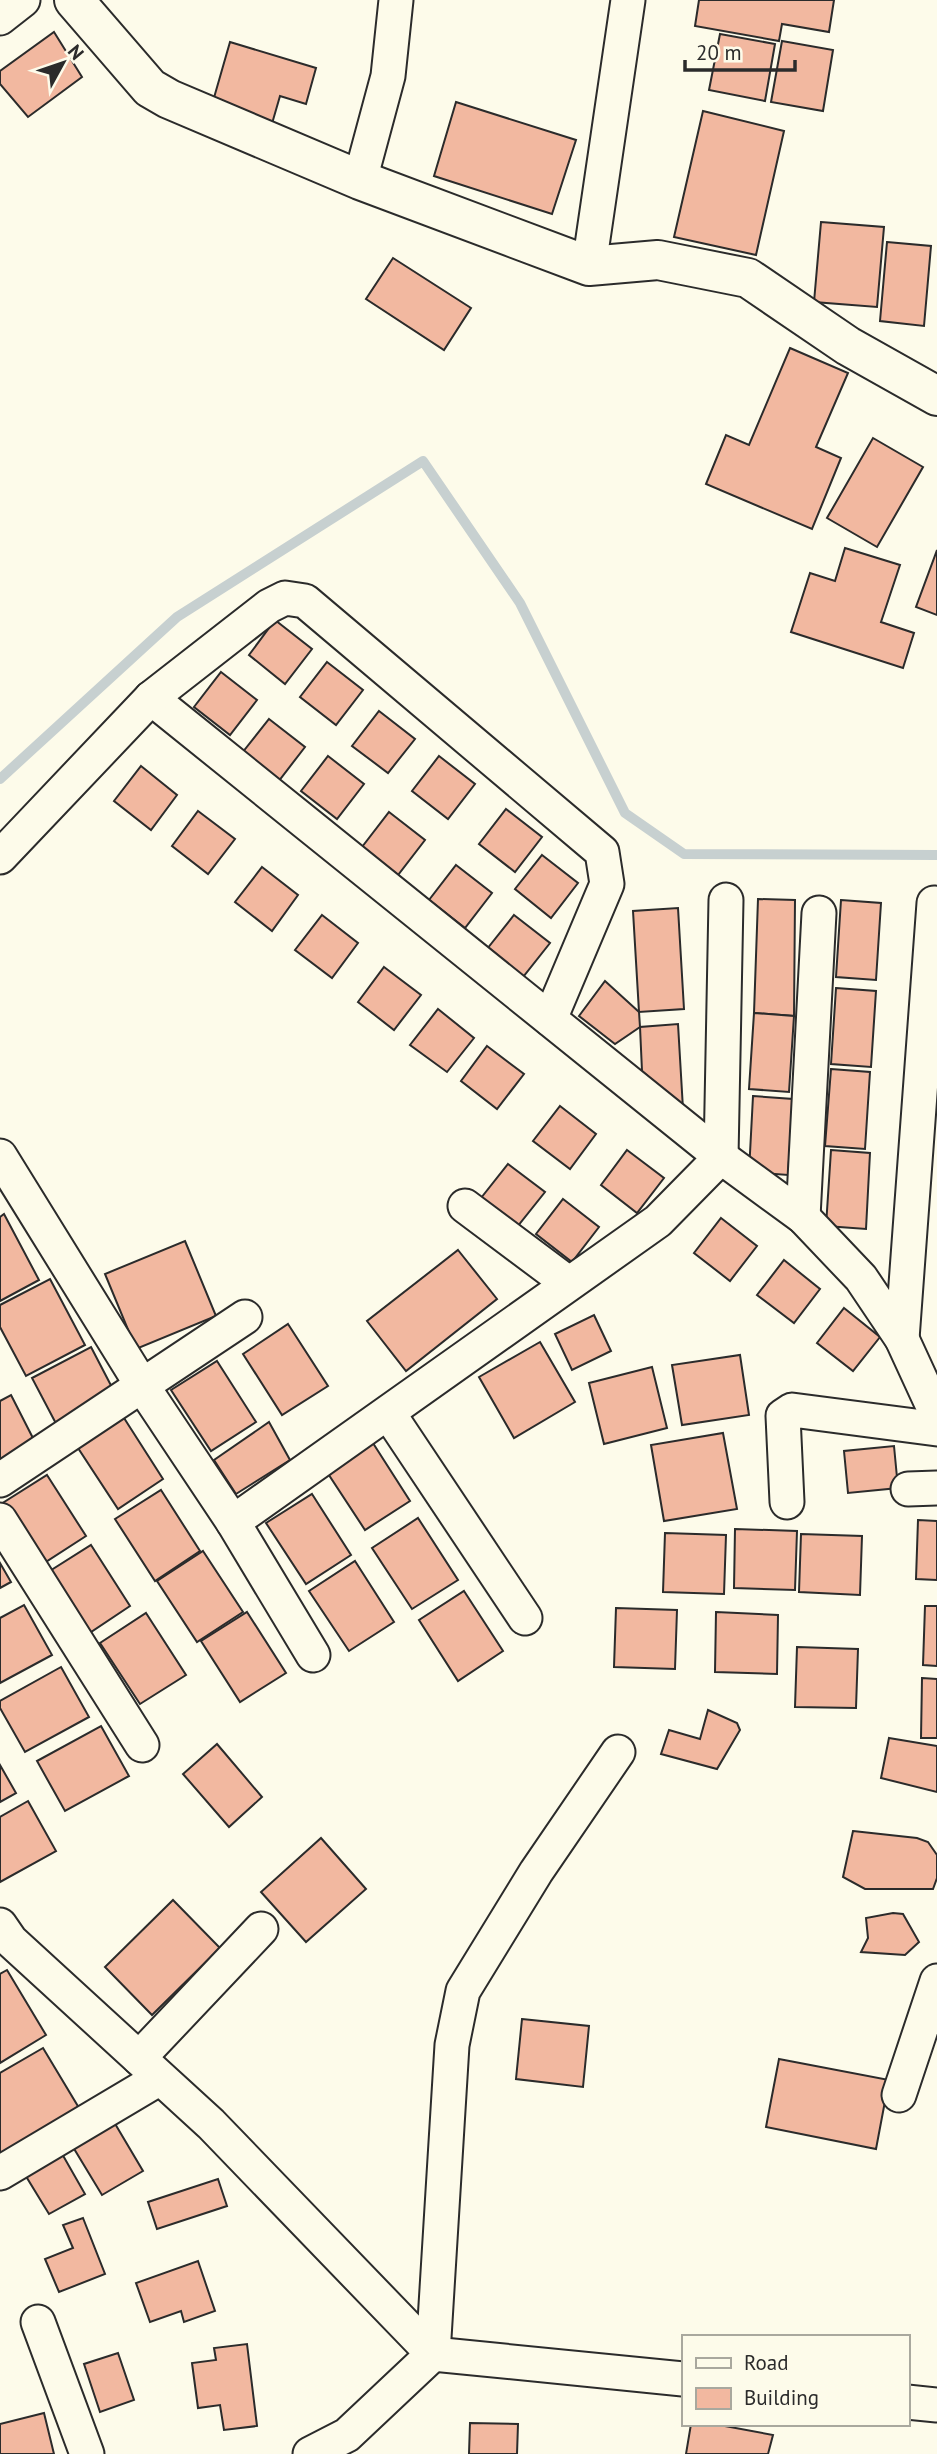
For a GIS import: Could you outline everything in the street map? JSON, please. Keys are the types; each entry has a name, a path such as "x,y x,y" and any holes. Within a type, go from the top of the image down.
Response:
{"street":[{"path":"0,18 23,0"},
{"path":"74,0 150,88 169,99 360,180 589,265 658,260 748,278 848,345 937,396"},
{"path":"360,180 388,76 396,0"},
{"path":"589,265 628,0"},
{"path":"0,857 151,698 269,606 285,598 305,601 602,852 607,884 550,1019"},
{"path":"151,698 721,1157 803,1217 861,1278 902,1339 937,1415"},
{"path":"233,1522 658,1221 721,1157 726,900"},
{"path":"902,1339 934,903"},
{"path":"803,1217 820,913"},
{"path":"0,1156 143,1387 233,1522 313,1655"},
{"path":"466,1206 568,1283"},
{"path":"0,1480 245,1317"},
{"path":"787,1502 783,1416 792,1410 937,1429"},
{"path":"389,1414 525,1618"},
{"path":"0,1520 142,1745"},
{"path":"310,2454 347,2435 433,2354 452,2045 463,1991 536,1872 618,1752"},
{"path":"0,2173 150,2068 261,1929"},
{"path":"4,1938 211,2124 433,2354 682,2379"},
{"path":"899,2095 937,1981"},
{"path":"38,2322 87,2454"},
{"path":"909,2402 937,2405"}],"building":[{"path":"699,0 834,0 829,32 782,24 779,41 695,26"},
{"path":"54,32 82,77 28,117 0,84 0,71"},
{"path":"720,34 775,44 765,101 709,90"},
{"path":"782,41 833,50 823,111 771,102"},
{"path":"230,42 316,68 306,104 280,96 269,134 209,115"},
{"path":"456,102 576,140 552,214 434,176"},
{"path":"703,111 784,131 756,255 674,237"},
{"path":"821,222 884,227 877,307 814,302"},
{"path":"887,242 931,246 924,326 880,321"},
{"path":"393,258 471,308 444,350 366,299"},
{"path":"790,348 848,373 816,447 841,458 812,529 706,484 726,435 749,445"},
{"path":"873,438 923,467 877,547 827,518"},
{"path":"845,548 900,565 881,622 914,633 903,668 791,632 810,573 835,581"},
{"path":"937,550 937,615 916,607"},
{"path":"275,620 312,649 285,684 249,655"},
{"path":"327,662 363,690 336,725 300,697"},
{"path":"221,672 257,700 230,735 194,707"},
{"path":"379,711 415,739 388,773 352,746"},
{"path":"269,719 305,747 278,782 242,753"},
{"path":"328,756 364,784 337,819 301,791"},
{"path":"439,756 475,784 448,819 412,791"},
{"path":"141,766 177,795 151,830 114,801"},
{"path":"506,809 542,837 515,872 479,844"},
{"path":"198,811 235,839 208,874 172,846"},
{"path":"389,812 425,840 398,875 362,847"},
{"path":"542,855 578,883 551,918 515,889"},
{"path":"456,865 492,893 465,928 429,900"},
{"path":"262,867 298,895 272,931 235,902"},
{"path":"758,899 795,900 794,1016 754,1013"},
{"path":"841,900 881,903 876,980 836,977"},
{"path":"678,908 684,1009 639,1012 633,911"},
{"path":"322,915 358,943 332,978 295,950"},
{"path":"514,915 550,943 523,977 487,949"},
{"path":"384,967 421,995 394,1030 358,1002"},
{"path":"605,981 639,1012 640,1027 615,1044 579,1016"},
{"path":"836,988 876,991 871,1067 831,1064"},
{"path":"438,1009 474,1038 447,1072 410,1045"},
{"path":"754,1013 794,1016 789,1092 749,1089"},
{"path":"678,1024 683,1109 642,1071 640,1027"},
{"path":"487,1046 524,1074 497,1109 461,1081"},
{"path":"831,1069 870,1072 865,1149 825,1146"},
{"path":"753,1096 793,1099 788,1175 749,1172"},
{"path":"560,1106 596,1134 570,1169 533,1141"},
{"path":"627,1150 664,1178 637,1213 601,1185"},
{"path":"831,1150 870,1153 866,1229 826,1226"},
{"path":"508,1164 545,1192 517,1227 481,1198"},
{"path":"563,1199 599,1227 572,1262 536,1234"},
{"path":"4,1214 39,1280 0,1301 0,1217"},
{"path":"721,1218 757,1246 730,1281 694,1253"},
{"path":"185,1241 216,1316 136,1349 105,1274"},
{"path":"458,1250 497,1299 406,1371 367,1321"},
{"path":"784,1260 820,1289 794,1323 757,1295"},
{"path":"50,1279 85,1345 26,1376 0,1327 0,1305"},
{"path":"844,1308 880,1337 853,1371 817,1343"},
{"path":"594,1315 611,1351 572,1370 555,1334"},
{"path":"288,1324 328,1386 282,1415 243,1354"},
{"path":"540,1342 575,1402 514,1438 479,1377"},
{"path":"91,1347 117,1397 61,1433 32,1378"},
{"path":"740,1355 749,1415 682,1425 672,1365"},
{"path":"217,1361 256,1422 211,1451 171,1390"},
{"path":"652,1367 667,1428 604,1444 589,1383"},
{"path":"11,1395 38,1448 0,1472 0,1401"},
{"path":"124,1418 163,1479 118,1509 78,1448"},
{"path":"269,1422 290,1460 236,1494 214,1460"},
{"path":"723,1433 737,1509 664,1521 651,1445"},
{"path":"371,1440 410,1501 365,1530 325,1469"},
{"path":"894,1446 898,1488 848,1493 844,1451"},
{"path":"47,1475 86,1536 41,1565 1,1504"},
{"path":"161,1490 200,1551 155,1581 115,1519"},
{"path":"312,1494 351,1555 306,1584 266,1523"},
{"path":"418,1518 458,1580 412,1609 372,1548"},
{"path":"918,1520 937,1521 937,1580 916,1579"},
{"path":"735,1529 797,1531 795,1590 734,1588"},
{"path":"665,1533 726,1535 724,1594 663,1592"},
{"path":"801,1534 862,1536 860,1595 799,1592"},
{"path":"91,1545 130,1606 85,1636 45,1574"},
{"path":"203,1551 243,1612 197,1642 157,1581"},
{"path":"355,1561 394,1622 349,1651 309,1591"},
{"path":"0,1563 11,1582 0,1588"},
{"path":"464,1591 503,1651 458,1681 419,1620"},
{"path":"24,1605 52,1655 0,1683 0,1618"},
{"path":"925,1606 937,1606 937,1666 923,1665"},
{"path":"616,1608 677,1610 675,1669 614,1667"},
{"path":"247,1612 286,1673 240,1702 201,1641"},
{"path":"716,1612 778,1615 777,1674 715,1672"},
{"path":"146,1613 186,1675 140,1704 100,1643"},
{"path":"797,1647 858,1649 856,1708 795,1707"},
{"path":"61,1667 89,1717 25,1752 0,1708 0,1701"},
{"path":"922,1678 937,1679 937,1738 921,1738"},
{"path":"708,1710 737,1723 740,1730 717,1769 661,1754 669,1730 700,1739"},
{"path":"101,1726 129,1776 65,1811 37,1761"},
{"path":"889,1738 937,1746 937,1792 881,1778"},
{"path":"217,1744 262,1797 229,1827 183,1774"},
{"path":"0,1765 16,1793 0,1802"},
{"path":"28,1801 56,1851 0,1882 0,1817"},
{"path":"853,1831 917,1838 928,1842 937,1855 937,1878 933,1889 865,1889 843,1877"},
{"path":"321,1838 366,1889 306,1942 261,1892"},
{"path":"173,1900 220,1948 152,2015 105,1967"},
{"path":"903,1914 919,1942 905,1955 861,1952 868,1938 866,1918"},
{"path":"7,1970 46,2035 0,2063 0,1974"},
{"path":"522,2019 589,2026 583,2087 516,2079"},
{"path":"43,2048 79,2108 0,2155 0,2073"},
{"path":"779,2059 889,2080 876,2149 766,2127"},
{"path":"114,2122 143,2171 102,2195 73,2147"},
{"path":"61,2152 85,2194 49,2214 24,2173"},
{"path":"218,2179 227,2206 157,2229 148,2202"},
{"path":"83,2218 105,2274 59,2292 45,2259 73,2248 63,2225"},
{"path":"198,2261 215,2311 184,2322 181,2311 150,2322 136,2283"},
{"path":"247,2344 257,2426 224,2430 220,2405 198,2408 192,2363 216,2360 214,2348"},
{"path":"118,2353 134,2400 100,2412 84,2364"},
{"path":"44,2413 54,2454 0,2454 0,2424"},
{"path":"470,2423 518,2424 517,2454 469,2454"},
{"path":"691,2426 725,2426 773,2435 768,2454 686,2454"}],"waterway":[{"path":"0,779 177,617 423,461 520,603 625,813 684,854 937,855"}]}
